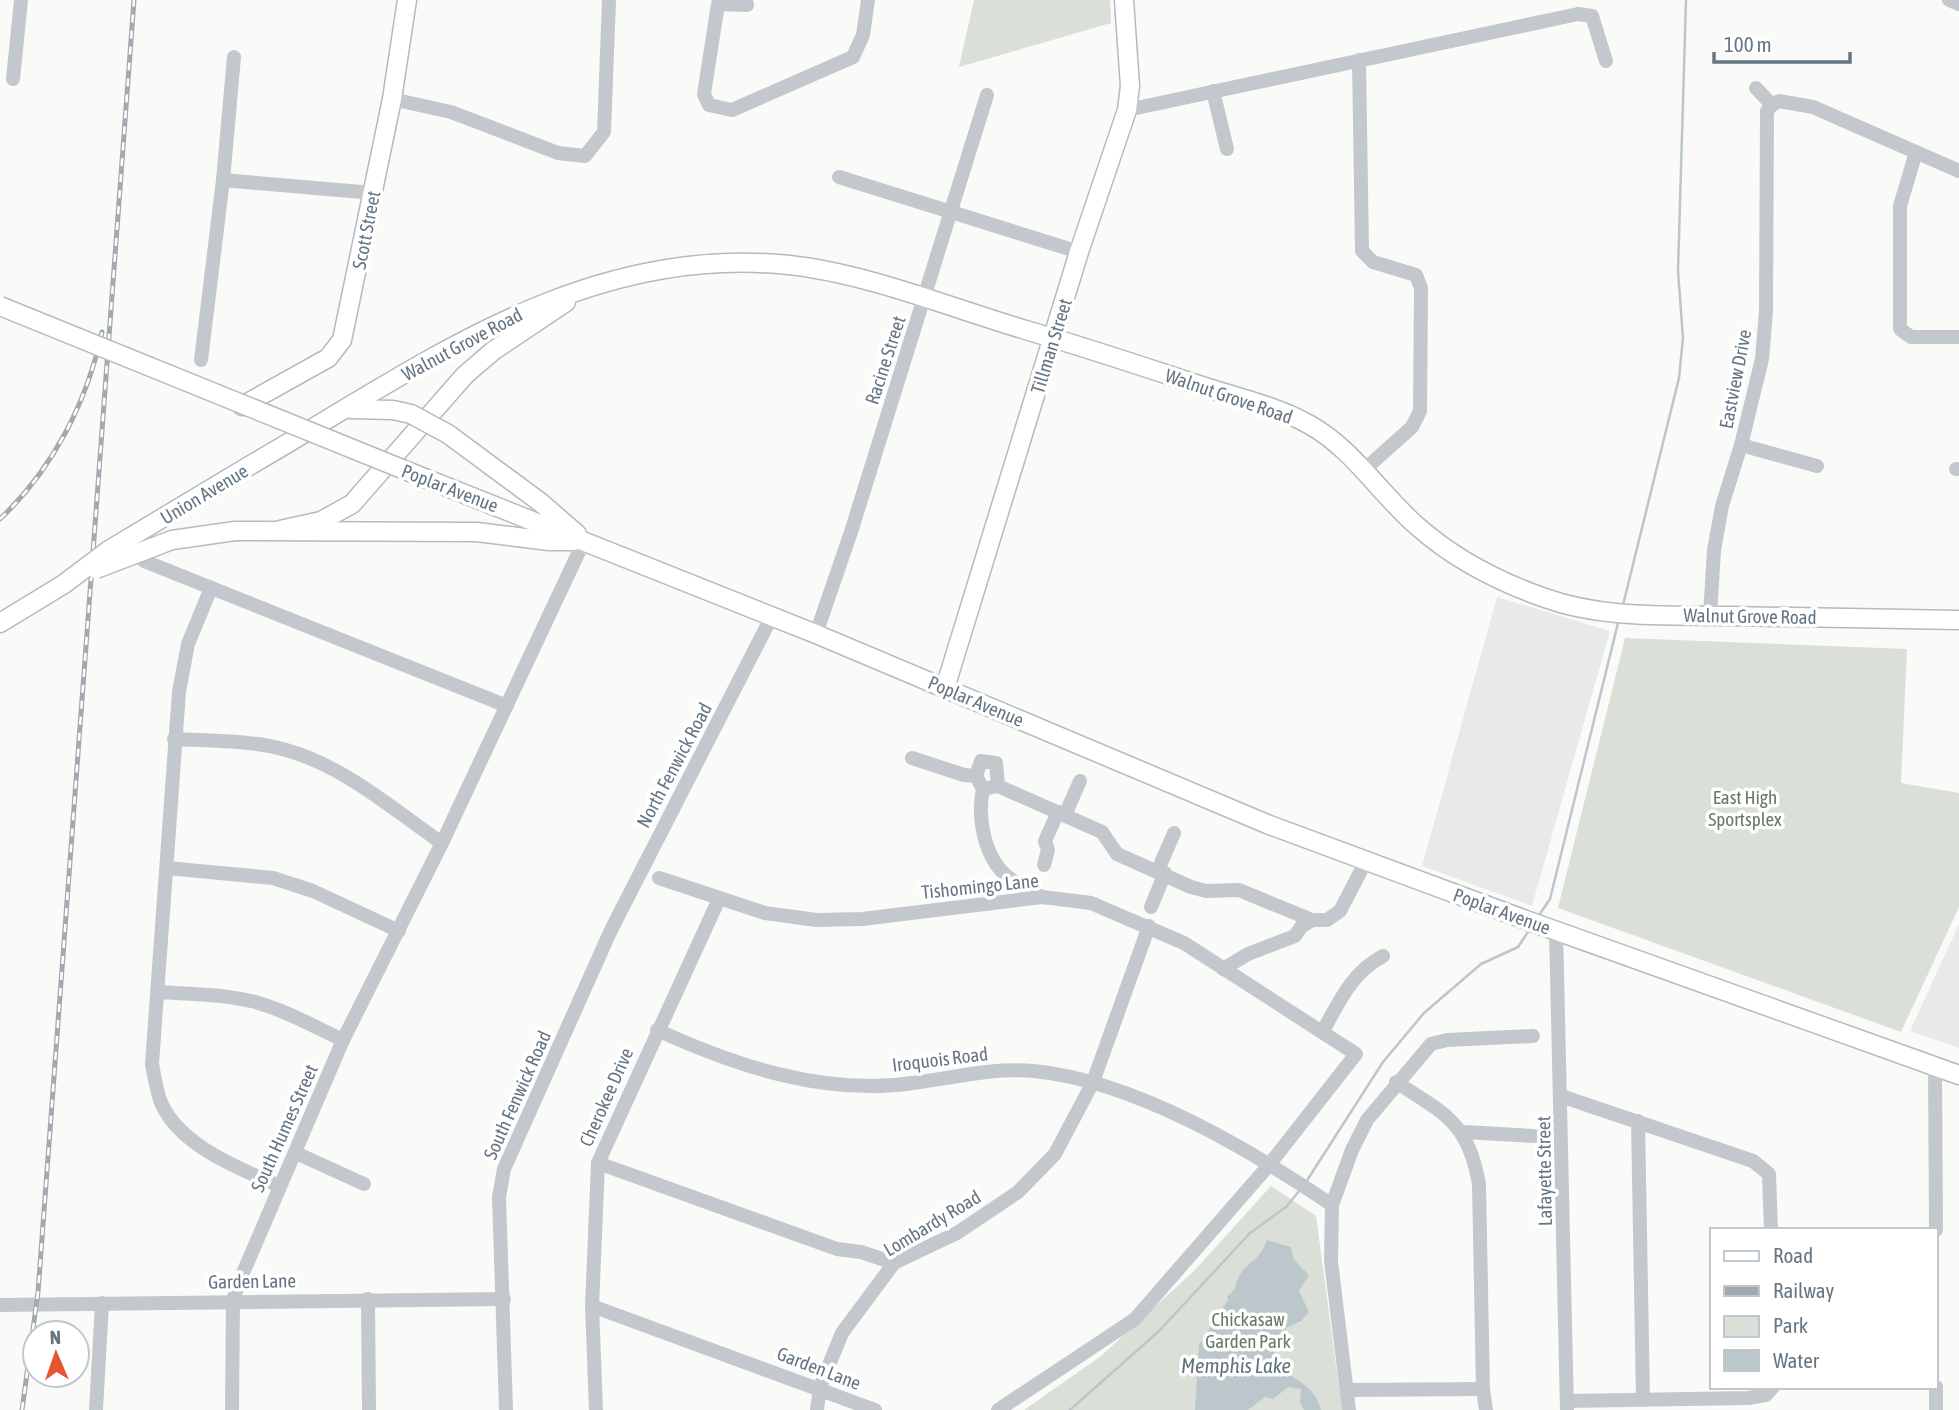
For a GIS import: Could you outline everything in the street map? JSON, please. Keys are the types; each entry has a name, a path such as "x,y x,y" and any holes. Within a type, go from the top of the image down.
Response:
{"main road":[{"name":"Scott Street","path":"243,407 328,358 342,340 392,99 407,0"},
{"name":"Tillman Street","path":"945,688 1079,252 1128,110 1130,86 1124,0"},
{"name":"Walnut Grove Road","path":"347,409 469,337 524,310 582,290 650,270 726,261 793,265 850,277 1054,338 1251,402 1309,424 1333,441 1364,470 1415,525 1455,555 1500,579 1549,600 1611,613 1630,614 1959,620"},
{"name":"Walnut Grove Road","path":"280,530 321,521 352,503 465,375 493,351 582,290"},
{"name":"Poplar Avenue","path":"0,306 243,407 816,634 1267,824 1525,920 1959,1074"},
{"path":"347,409 393,410 421,419 448,434 540,502 584,541"},
{"name":"Union Avenue","path":"0,623 64,584 109,550 347,409"},
{"path":"280,530 477,532 550,541 584,541"},
{"name":"Union Avenue","path":"64,584 155,545 235,531 280,530"}],"street":[{"path":"13,79 21,0"},
{"path":"392,99 452,112 558,153 585,156 604,132 609,0"},
{"path":"746,0 747,5 718,4 705,94 709,105 732,110 853,57 863,34 868,0"},
{"path":"1949,0 1959,5"},
{"path":"1128,110 1578,14 1591,16 1606,61"},
{"path":"201,360 223,180 234,57"},
{"path":"1359,61 1362,251 1373,262 1416,275 1421,288 1420,411 1412,427 1364,470"},
{"path":"1756,88 1772,105 1779,101 1813,107 1959,171"},
{"path":"1213,91 1227,149"},
{"name":"Racine Street","path":"816,634 925,299 987,95"},
{"name":"Eastview Drive","path":"1710,616 1714,550 1722,506 1741,445 1762,359 1766,311 1767,111 1772,105"},
{"path":"1916,152 1900,206 1900,329 1911,337 1959,337"},
{"path":"839,177 1079,252"},
{"path":"223,180 373,193"},
{"path":"1741,445 1816,466"},
{"name":"South Humes Street","path":"232,1410 233,1300 279,1186 296,1153 343,1040 442,843 584,541"},
{"path":"144,561 508,706"},
{"path":"211,588 188,644 174,739 152,1064 160,1100 185,1135 214,1156 279,1186"},
{"name":"North Fenwick Road","path":"611,930 771,618"},
{"path":"174,739 240,742 286,750 331,768 442,843"},
{"path":"912,758 964,775 1102,832 1117,854 1206,891 1239,890 1312,920 1327,920 1340,911 1366,861"},
{"path":"1044,865 1048,850 1045,841 1080,780"},
{"path":"986,784 980,806 988,849 1006,876 1042,897"},
{"path":"1151,907 1174,834"},
{"path":"167,868 273,878 313,891 399,931"},
{"name":"Tishomingo Lane","path":"659,878 775,915 832,921 1042,897 1091,903 1149,926 1184,943 1356,1054 1269,1166"},
{"name":"Cherokee Drive","path":"596,1410 592,1306 598,1163 719,899"},
{"path":"1223,969 1248,954 1295,936 1301,927 1312,920"},
{"name":"Lombardy Road","path":"817,1410 820,1387 842,1333 894,1264 957,1233 1018,1192 1055,1154 1093,1082 1149,926"},
{"name":"South Fenwick Road","path":"506,1410 499,1197 504,1168 611,930"},
{"name":"Lafayette Street","path":"1556,930 1562,1096 1567,1405"},
{"path":"1323,1031 1365,965 1383,956"},
{"path":"158,992 252,1002 283,1012 343,1040"},
{"name":"Iroquois Road","path":"657,1030 792,1078 845,1087 913,1084 968,1072 1033,1071 1093,1082 1162,1108 1269,1166 1332,1205"},
{"path":"1349,1410 1331,1261 1332,1205 1352,1150 1367,1120 1396,1082 1431,1044 1533,1036"},
{"path":"1936,1066 1936,1228"},
{"path":"1396,1082 1435,1108 1462,1132 1474,1158 1479,1184 1483,1389 1486,1410"},
{"path":"1562,1096 1753,1161 1769,1174 1771,1228"},
{"path":"1638,1121 1643,1399"},
{"path":"1462,1132 1534,1136"},
{"path":"296,1153 364,1184"},
{"path":"598,1163 837,1249 861,1252 894,1264"},
{"path":"996,1410 1135,1319 1269,1166"},
{"path":"368,1298 369,1410"},
{"name":"Garden Lane","path":"0,1305 368,1298 504,1299"},
{"path":"96,1410 102,1303"},
{"name":"Garden Lane","path":"592,1306 820,1387 875,1410"},
{"path":"1347,1390 1483,1389"},
{"path":"1567,1405 1643,1399 1719,1404 1755,1398 1771,1389"},
{"path":"1936,1389 1936,1410"}],"shaded area":[{"path":"1497,597 1610,631 1532,906 1422,866"},
{"path":"1959,924 1959,1048 1910,1031"}],"green space":[{"path":"974,0 1110,0 1111,23 959,67"},
{"name":"East High Sportsplex","path":"1625,638 1907,649 1901,783 1959,793 1959,907 1901,1032 1558,908"},
{"name":"Chickasaw Garden Park","path":"1271,1186 1316,1216 1342,1410 1024,1410 1101,1356 1195,1270"}],"water":[{"name":"Memphis Lake","path":"1267,1240 1291,1247 1294,1260 1309,1275 1299,1291 1309,1312 1301,1321 1286,1328 1284,1336 1276,1340 1275,1353 1283,1370 1309,1389 1321,1410 1304,1410 1300,1402 1301,1389 1288,1387 1273,1399 1265,1397 1248,1410 1195,1410 1199,1345 1228,1300 1227,1296 1234,1289 1241,1273 1254,1261"}],"waterway":[{"path":"1623,605 1679,378 1683,338 1678,271 1686,0"},
{"path":"1537,918 1550,899 1619,619"},
{"path":"1306,1182 1383,1062 1424,1013 1481,964 1518,947 1530,929"},
{"path":"1070,1410 1159,1331 1250,1233 1286,1207 1300,1190"}],"railway":[{"path":"22,1410 38,1292 134,0"},
{"path":"0,519 36,479 65,433 87,384 102,332"}]}
